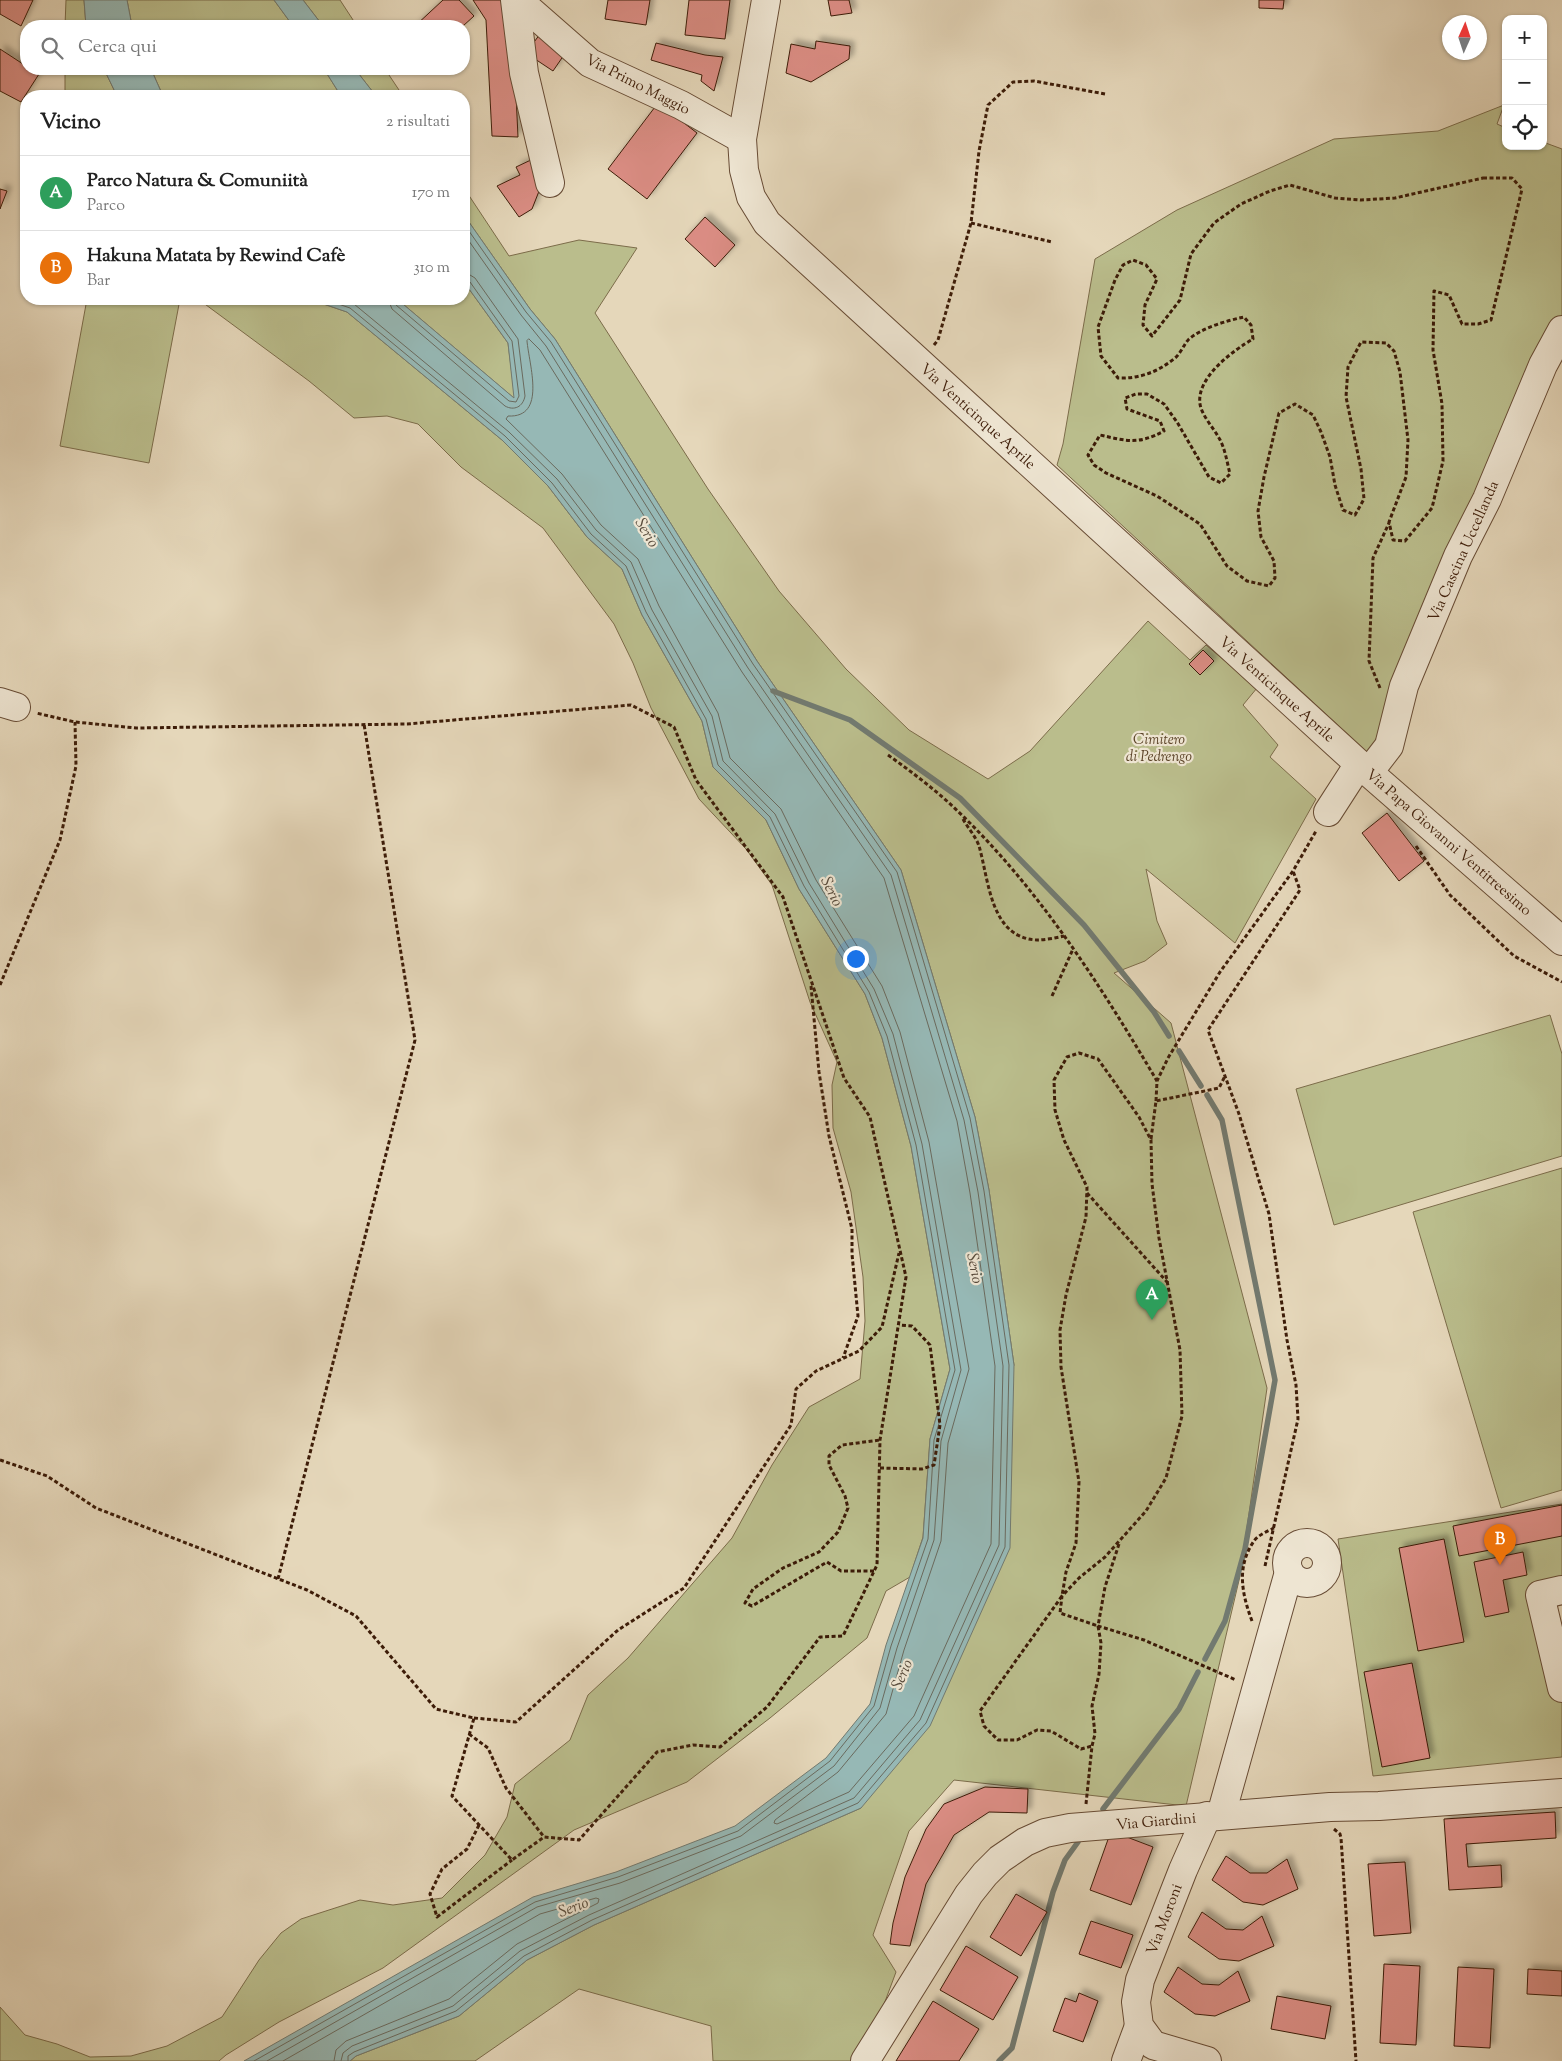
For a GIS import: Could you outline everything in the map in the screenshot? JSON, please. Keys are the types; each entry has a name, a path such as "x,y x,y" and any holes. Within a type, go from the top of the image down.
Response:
{"street":[{"name":"Via Primo Maggio","path":"517,0 590,63 680,105 742,139"},
{"path":"517,0 524,73 550,183"},
{"name":"Via Venticinque Aprile","path":"766,0 742,139 744,170 751,197 767,223 1364,768"},
{"name":"Via Cascina Uccellanda","path":"1328,812 1364,768 1389,746 1404,686 1458,556 1487,499 1543,365 1562,330"},
{"name":"Via Papa Giovanni Ventitreesimo","path":"1364,768 1562,941"},
{"name":"Via Moroni","path":"1139,2026 1136,2002 1140,1980 1183,1870 1214,1816 1276,1574"},
{"path":"1562,1590 1540,1595 1562,1688"},
{"name":"Via Giardini","path":"865,2061 969,1894 1000,1859 1025,1842 1046,1833 1070,1828 1214,1816 1562,1792"},
{"path":"1126,2061 1139,2026"},
{"path":"1139,2026 1153,2045 1207,2061"}],"path":[{"path":"938,340 971,223 979,151 988,105 1012,82 1034,81 1104,94"},
{"path":"1389,522 1393,540 1405,541 1432,508 1439,486 1442,461 1442,404 1433,350 1434,292 1449,295 1462,324 1478,324 1491,320 1522,188 1512,178 1483,178 1395,198 1361,200 1335,198 1290,186 1270,191 1240,204 1214,223 1191,254 1180,300 1152,336 1143,325 1145,306 1157,279 1146,265 1133,260 1124,266 1115,280 1098,328 1101,356 1118,378 1135,379 1160,368 1176,357 1189,339 1228,321 1244,317 1251,325 1253,339 1218,365 1202,389 1200,404 1206,418 1220,440 1230,474 1221,483 1209,476 1164,404 1147,394 1136,394 1125,398 1127,409 1160,421 1164,431 1149,440 1127,441 1100,435 1088,455 1094,465 1106,473 1149,492 1200,524 1226,566 1247,581 1269,586 1275,578 1274,561 1261,537 1258,511 1279,413 1295,404 1313,415 1330,457 1335,485 1343,510 1355,515 1364,499 1361,470 1346,397 1348,367 1361,342 1386,342 1394,351 1400,372 1408,440 1406,477 1373,558 1369,661 1382,694 1399,706"},
{"path":"971,223 1052,242"},
{"path":"7,704 76,722 136,728 407,724 631,705 674,727 696,780 783,898 844,1078 870,1117 906,1277 880,1440 877,1566 843,1636 820,1637 767,1707 720,1747 693,1744 657,1752 579,1840 544,1837 438,1917 430,1894 442,1869 467,1849 479,1825"},
{"path":"0,984 60,840 76,766 76,722"},
{"path":"278,1579 415,1040 364,724"},
{"path":"888,755 925,782 1008,864 1073,949 1157,1081"},
{"path":"1092,1746 1081,1749 1051,1731 1037,1730 1017,1740 998,1740 984,1726 980,1711 1062,1596 1120,1541 1146,1511 1166,1478 1182,1416 1180,1350 1154,1202 1151,1140 1157,1081 1168,1058 1209,988 1292,871 1328,812"},
{"path":"958,813 978,844 995,909 1004,924 1021,937 1037,940 1064,936"},
{"path":"1411,838 1450,895 1514,956 1562,982"},
{"path":"1276,1574 1274,1528 1298,1420 1296,1385 1287,1340 1269,1214 1239,1114 1208,1030 1300,890 1292,871"},
{"path":"1052,996 1073,949"},
{"path":"811,981 819,1072 828,1136 852,1229 852,1254 858,1316 843,1359"},
{"path":"1151,1140 1140,1117 1098,1059 1079,1054 1067,1057 1054,1080 1055,1110 1064,1140 1087,1187 1087,1192 1086,1217 1066,1295 1060,1330 1060,1367 1079,1482 1076,1543 1066,1572 1060,1613 1144,1640 1238,1681 1240,1673"},
{"path":"1156,1101 1218,1088 1225,1076"},
{"path":"1087,1192 1168,1284"},
{"path":"0,1460 47,1476 96,1508 307,1590 356,1616 436,1709 474,1718 516,1722 618,1630 684,1588 791,1425 796,1389 816,1371 859,1351 882,1327 900,1250"},
{"path":"880,1468 922,1469 934,1465 940,1425 930,1345 912,1326 899,1325"},
{"path":"874,1571 841,1571 827,1562 752,1606 745,1603 752,1589 783,1568 819,1552 838,1532 848,1508 845,1496 829,1465 829,1456 842,1445 880,1440"},
{"path":"1252,1622 1244,1598 1242,1567 1255,1540 1274,1528"},
{"path":"1085,1812 1095,1734 1092,1706 1099,1674 1101,1643 1098,1626 1105,1588 1120,1541"},
{"path":"1250,1630 1254,1612"},
{"path":"474,1718 452,1796 512,1860"},
{"path":"470,1734 488,1748 506,1788 544,1837"},
{"path":"1330,1807 1332,1828 1340,1834 1341,1838 1356,2061"}],"green space":[{"path":"66,0 84,0 86,20 65,20"},
{"path":"127,0 274,0 289,20 131,20"},
{"path":"303,0 340,0 353,20 318,20"},
{"path":"65,75 107,75 114,90 65,90"},
{"path":"154,75 328,75 337,90 160,90"},
{"path":"360,75 389,75 399,90 371,90"},
{"path":"1502,106 1497,124 1502,126 1502,150 1547,150 1547,143 1562,149 1562,343 1408,653 1370,755 1057,465 1063,444 1095,259 1177,210 1334,139 1438,131"},
{"name":"Cimitero di Pedrengo","path":"470,197 509,256 579,240 637,248 595,313 708,489 779,591 846,669 909,730 988,779 1030,751 1148,621 1190,660 1206,645 1257,688 1243,705 1278,745 1270,757 1316,799 1235,943 1146,869 1157,921 1167,944 1145,961 1114,973 1171,1023 1267,1388 1240,1576 1186,1806 954,1780 909,1831 873,1935 896,1972 880,2015 853,2061 713,2061 711,2026 579,1989 475,2061 350,2061 356,2056 459,2016 527,1960 594,1925 861,1808 1014,1365 989,1190 975,1117 901,870 757,661 555,339 530,309 470,224"},
{"path":"470,290 508,343 515,399 404,305 470,305"},
{"path":"86,305 179,305 149,463 60,446"},
{"path":"206,305 327,305 347,312 502,440 548,486 587,537 622,569 642,615 702,721 713,767 766,820 799,889 865,994 882,1038 911,1146 950,1369 930,1439 923,1537 910,1577 886,1591 867,1638 770,1718 687,1782 574,1830 383,1968 279,2022 219,2061 0,2061 0,2007 25,2035 57,2044 90,2057 131,2056 167,2046 222,2017 259,1960 281,1933 301,1919 360,1900 393,1905 442,1898 485,1855 507,1817 515,1784 570,1740 588,1695 628,1658 732,1538 772,1465 809,1407 860,1379 865,1321 863,1277 851,1192 833,1128 832,1085 837,1062 810,1002 772,885 746,849 699,799 651,708 633,663 614,624 543,528 461,467 418,424 387,416 354,418 309,381"},
{"path":"1550,1015 1562,1054 1562,1156 1334,1225 1296,1089"},
{"path":"1562,1168 1562,1490 1501,1508 1413,1212"},
{"path":"1562,1504 1562,1593 1547,1595 1562,1694 1562,1757 1373,1776 1338,1539"}],"water":[{"path":"84,0 127,0 131,20 86,20"},
{"path":"274,0 303,0 318,20 289,20"},
{"path":"107,75 154,75 160,90 114,90"},
{"path":"328,75 360,75 371,90 337,90"},
{"name":"Serio","path":"470,224 530,309 555,339 757,661 901,870 975,1117 989,1190 1014,1365 1010,1548 930,1726 861,1808 594,1925 527,1960 459,2016 356,2056 350,2061 244,2061 533,1897 616,1872 735,1826 826,1758 870,1704 886,1645 923,1538 930,1439 950,1369 911,1146 882,1038 865,994 799,889 766,820 713,767 702,721 642,615 622,569 587,537 548,486 502,440 347,312 327,305 404,305 514,398 508,343 470,290"}],"building":[{"path":"0,0 33,0 24,20 20,20 20,25 0,14"},
{"path":"443,0 459,0 474,16 470,20 421,20"},
{"path":"473,0 505,0 512,11 518,137 492,136 486,20"},
{"path":"608,0 650,0 646,25 605,19"},
{"path":"689,0 730,0 725,39 685,35"},
{"path":"828,0 849,0 852,13 831,16"},
{"path":"1259,0 1284,0 1283,9 1259,8"},
{"path":"540,34 566,52 553,71 526,53"},
{"path":"816,41 850,46 849,59 811,82 786,73 791,44 815,49"},
{"path":"656,43 705,55 723,57 714,91 701,81 702,75 651,60"},
{"path":"0,49 20,62 20,75 38,75 29,90 20,90 20,101 0,91"},
{"path":"658,103 697,133 647,199 608,169"},
{"path":"533,159 543,181 532,209 519,217 497,186 520,175 516,167"},
{"path":"0,189 7,191 0,209"},
{"path":"705,217 735,245 715,267 685,239"},
{"path":"1203,650 1214,661 1200,675 1189,664"},
{"path":"1387,813 1424,861 1399,881 1362,833"},
{"path":"1562,1505 1562,1536 1459,1556 1453,1526"},
{"path":"1444,1539 1464,1642 1418,1651 1399,1548"},
{"path":"1523,1552 1527,1575 1503,1580 1509,1612 1485,1617 1474,1562"},
{"path":"1412,1663 1430,1758 1382,1767 1364,1672"},
{"path":"985,1787 1028,1789 1027,1813 989,1812 954,1835 926,1884 910,1946 890,1944 893,1923 905,1877 926,1829 944,1804"},
{"path":"1555,1812 1556,1838 1466,1844 1468,1867 1501,1865 1502,1887 1449,1890 1444,1819"},
{"path":"1111,1831 1153,1847 1131,1905 1090,1890"},
{"path":"1226,1856 1250,1873 1267,1873 1287,1859 1298,1889 1263,1905 1243,1902 1212,1880"},
{"path":"1405,1862 1411,1933 1374,1936 1368,1864"},
{"path":"1016,1894 1047,1912 1021,1956 990,1937"},
{"path":"1202,1912 1226,1929 1243,1930 1262,1916 1274,1946 1239,1961 1219,1959 1188,1937"},
{"path":"1091,1921 1133,1935 1121,1968 1079,1954"},
{"path":"966,1946 1018,1977 993,2020 940,1990"},
{"path":"1384,1964 1420,1966 1416,2045 1380,2043"},
{"path":"1178,1967 1202,1984 1219,1985 1238,1971 1250,2001 1215,2016 1195,2014 1164,1992"},
{"path":"1458,1967 1494,1969 1490,2048 1454,2046"},
{"path":"1528,1969 1562,1971 1562,1996 1527,1994"},
{"path":"1079,1993 1098,2001 1083,2042 1053,2031 1065,1998 1076,2002"},
{"path":"1277,1996 1331,2006 1325,2039 1271,2029"},
{"path":"933,2001 979,2029 959,2061 896,2061"}],"waterway":[{"path":"773,691 850,720 960,798 1084,925 1154,1012 1169,1036"},
{"path":"1179,1051 1201,1086"},
{"path":"1205,1659 1225,1621 1245,1549 1275,1380 1222,1120 1207,1095"},
{"path":"1103,1809 1179,1709 1198,1672"},
{"path":"999,2061 1012,2048 1053,1892 1065,1860 1078,1842"}],"place":[{"name":"Parco Natura & Comuniità","path":"1152,1320"},
{"name":"Hakuna Matata by Rewind Cafè","path":"1500,1565"}]}
